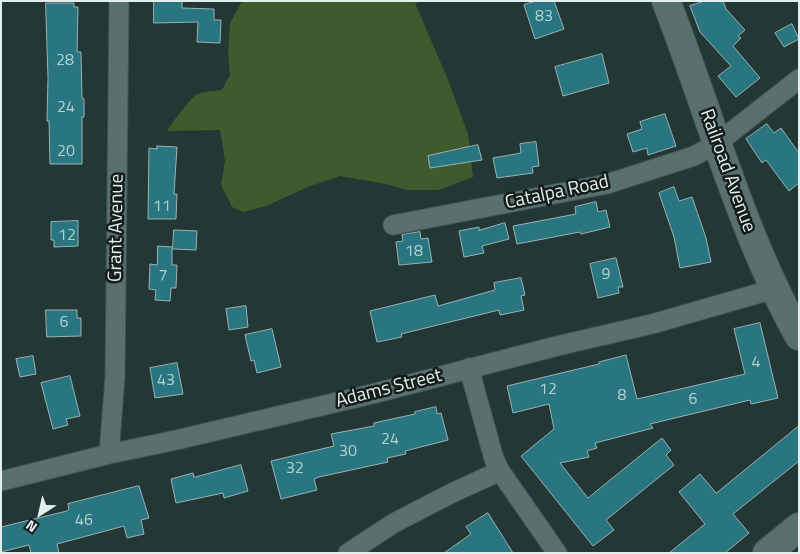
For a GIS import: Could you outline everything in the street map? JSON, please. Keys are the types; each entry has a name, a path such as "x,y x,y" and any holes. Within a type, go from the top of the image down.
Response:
{"street":[{"name":"Grant Avenue","path":"109,454 115,377 119,1"},
{"name":"Railroad Avenue","path":"666,1 716,144 755,246 774,289 797,327"},
{"name":"Catalpa Road","path":"394,226 608,184 694,156 716,144 799,78"},
{"name":"Adams Street","path":"1,481 109,454 354,398 557,346 652,324 774,289"},
{"path":"469,368 494,459 500,471 558,553"},
{"path":"348,553 394,523 500,471"},
{"path":"767,553 799,527"}],"green space":[{"path":"244,1 428,1 415,3 448,80 468,134 473,177 439,190 407,190 386,184 340,176 308,187 266,206 243,212 232,207 221,185 225,161 220,130 167,131 195,96 204,92 222,90 230,75 228,53 230,23"}],"building":[{"path":"154,1 182,1 182,8 214,9 214,20 221,20 220,43 197,42 198,22 154,23"},
{"path":"536,1 554,1 564,29 535,39 524,5"},
{"path":"705,1 723,1 726,9 745,30 738,36 741,38 733,46 760,78 736,97 718,76 731,66 700,32 690,6"},
{"path":"46,3 74,3 74,7 78,7 77,52 81,52 82,98 84,99 82,164 50,164 49,121 47,121"},
{"path":"792,24 799,39 784,47 775,33"},
{"path":"602,54 609,83 563,96 555,67"},
{"path":"665,114 676,146 648,155 647,148 633,152 627,134 642,129 640,122"},
{"path":"767,124 774,133 781,128 799,153 799,183 789,191 766,160 762,163 746,139"},
{"path":"536,142 539,166 532,167 533,173 497,178 493,158 521,153 520,144"},
{"path":"478,145 482,160 430,168 428,156"},
{"path":"157,146 177,147 174,194 177,194 176,219 148,219 149,148 157,149"},
{"path":"674,187 679,201 692,197 706,238 711,262 680,268 674,237 659,193"},
{"path":"596,202 598,212 606,210 610,227 581,234 580,232 517,244 513,226 576,214 575,207"},
{"path":"78,221 78,246 54,247 54,240 51,240 51,222"},
{"path":"505,223 509,239 482,246 484,253 464,257 459,231 479,227 479,230"},
{"path":"174,230 197,231 196,250 173,249"},
{"path":"420,232 421,239 428,238 432,262 399,265 396,242 403,241 402,235"},
{"path":"158,246 172,247 172,265 177,265 176,288 171,288 170,301 155,300 156,290 149,289 150,264 157,265"},
{"path":"616,258 623,287 618,287 619,293 598,298 590,264"},
{"path":"521,278 525,295 521,296 524,310 500,315 499,310 401,334 402,337 377,342 370,311 435,295 438,306 495,290 494,283"},
{"path":"246,306 248,327 229,330 226,309"},
{"path":"46,310 77,310 77,318 81,318 81,336 47,337"},
{"path":"760,323 778,398 751,404 750,400 650,424 653,428 595,443 597,448 587,451 589,457 560,463 588,498 662,438 671,450 666,455 674,465 606,520 614,530 593,546 521,456 554,429 549,404 513,413 507,386 599,364 599,362 626,355 637,399 745,374 734,329"},
{"path":"272,329 281,367 257,373 254,360 251,361 245,335"},
{"path":"33,356 36,374 20,377 16,359"},
{"path":"177,363 183,394 155,398 150,368"},
{"path":"70,376 80,416 66,419 68,425 53,429 41,383"},
{"path":"436,407 437,414 441,413 448,440 405,451 406,454 387,458 388,462 319,477 314,479 317,490 281,499 271,461 334,446 331,434 374,426 374,423 415,414 415,412"},
{"path":"799,426 799,461 733,514 749,533 725,553 669,553 705,524 679,492 700,474 716,493"},
{"path":"241,465 248,491 224,498 223,493 176,503 171,479 193,473 194,477"},
{"path":"139,486 149,518 141,520 144,534 127,538 124,526 57,544 59,553 31,553 29,545 1,552 1,527 67,511 69,509 68,504"},
{"path":"488,513 513,553 444,553 471,534 466,527"}]}
